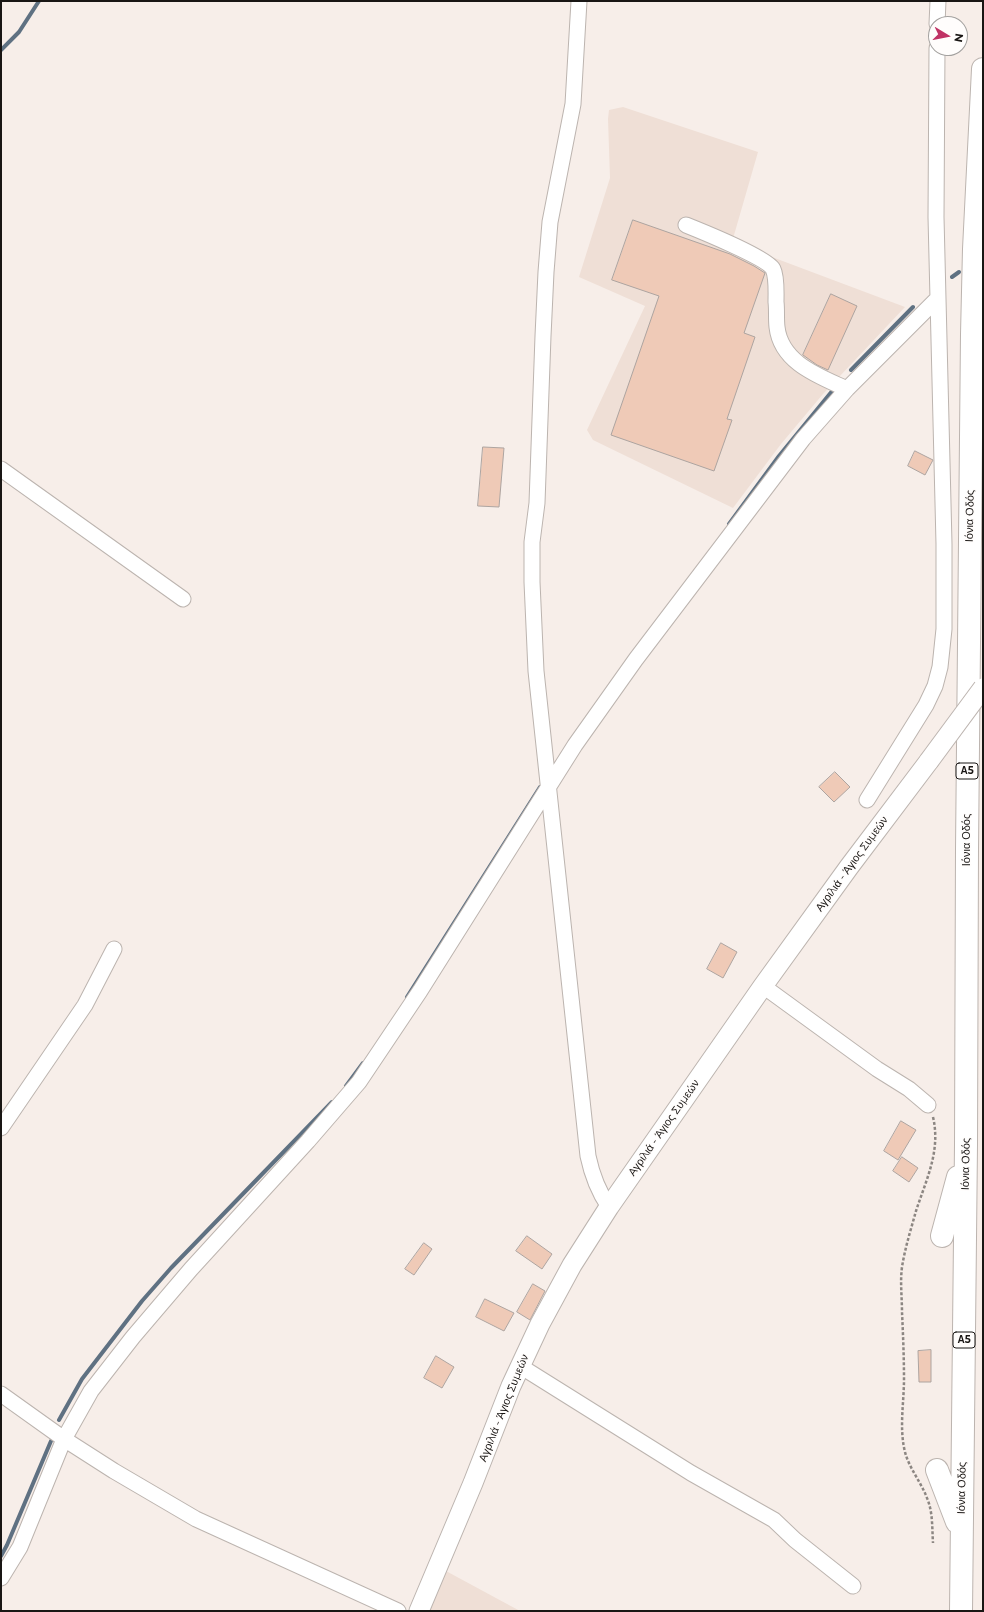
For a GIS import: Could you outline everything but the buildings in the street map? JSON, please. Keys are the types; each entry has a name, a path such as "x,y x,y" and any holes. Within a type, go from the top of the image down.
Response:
{"highway":[{"name":"Ιόνια Οδός","path":"961,1611 966,1144 966,850 972,334 975,227 983,69"},
{"path":"942,1236 966,1144"},
{"path":"937,1470 962,1535"}],"main road":[{"name":"Αγριλιά - Άγιος Συμεών","path":"419,1611 520,1366 540,1324 572,1265 609,1207 763,986 849,867 983,688"}],"street":[{"path":"579,1 576,80 573,104 550,222 543,336 537,503 532,542 532,582 536,671 588,1156 594,1180 600,1195 609,1207"},
{"path":"937,16 938,1"},
{"path":"867,800 926,705 935,686 940,667 944,629 944,544 936,210 937,56"},
{"path":"686,225 744,251 772,268 775,278 777,328 784,346 795,360 808,371 847,389"},
{"path":"1,1578 20,1547 64,1439 91,1391 133,1337 191,1269 308,1141 359,1082 420,991 575,745 641,653 803,439 847,389 938,298"},
{"path":"1,469 183,600"},
{"path":"1,1128 85,1005 114,949"},
{"path":"763,986 871,1065 909,1089 928,1105"},
{"path":"520,1366 692,1473 774,1520 795,1540 853,1586"},
{"path":"1,1394 64,1439 139,1486 196,1519 398,1611"}],"path":[{"path":"928,1105 933,1118 935,1153 905,1251 902,1269 904,1380 902,1431 905,1451 910,1466 928,1499 932,1515 933,1543"}],"shaded area":[{"path":"623,107 758,152 732,242 905,307 823,394 781,444 733,508 593,440 587,430 645,306 579,277 610,178 609,110"},
{"path":"446,1571 520,1611 429,1611"}],"waterway":[{"path":"1,50 19,32 39,1"},
{"path":"952,277 959,272"},
{"path":"851,370 913,307"},
{"path":"729,524 779,456 833,390"},
{"path":"407,997 540,787"},
{"path":"346,1086 363,1063"},
{"path":"59,1420 82,1379 142,1301 171,1268 332,1102"},
{"path":"1,1556 51,1441"}]}
